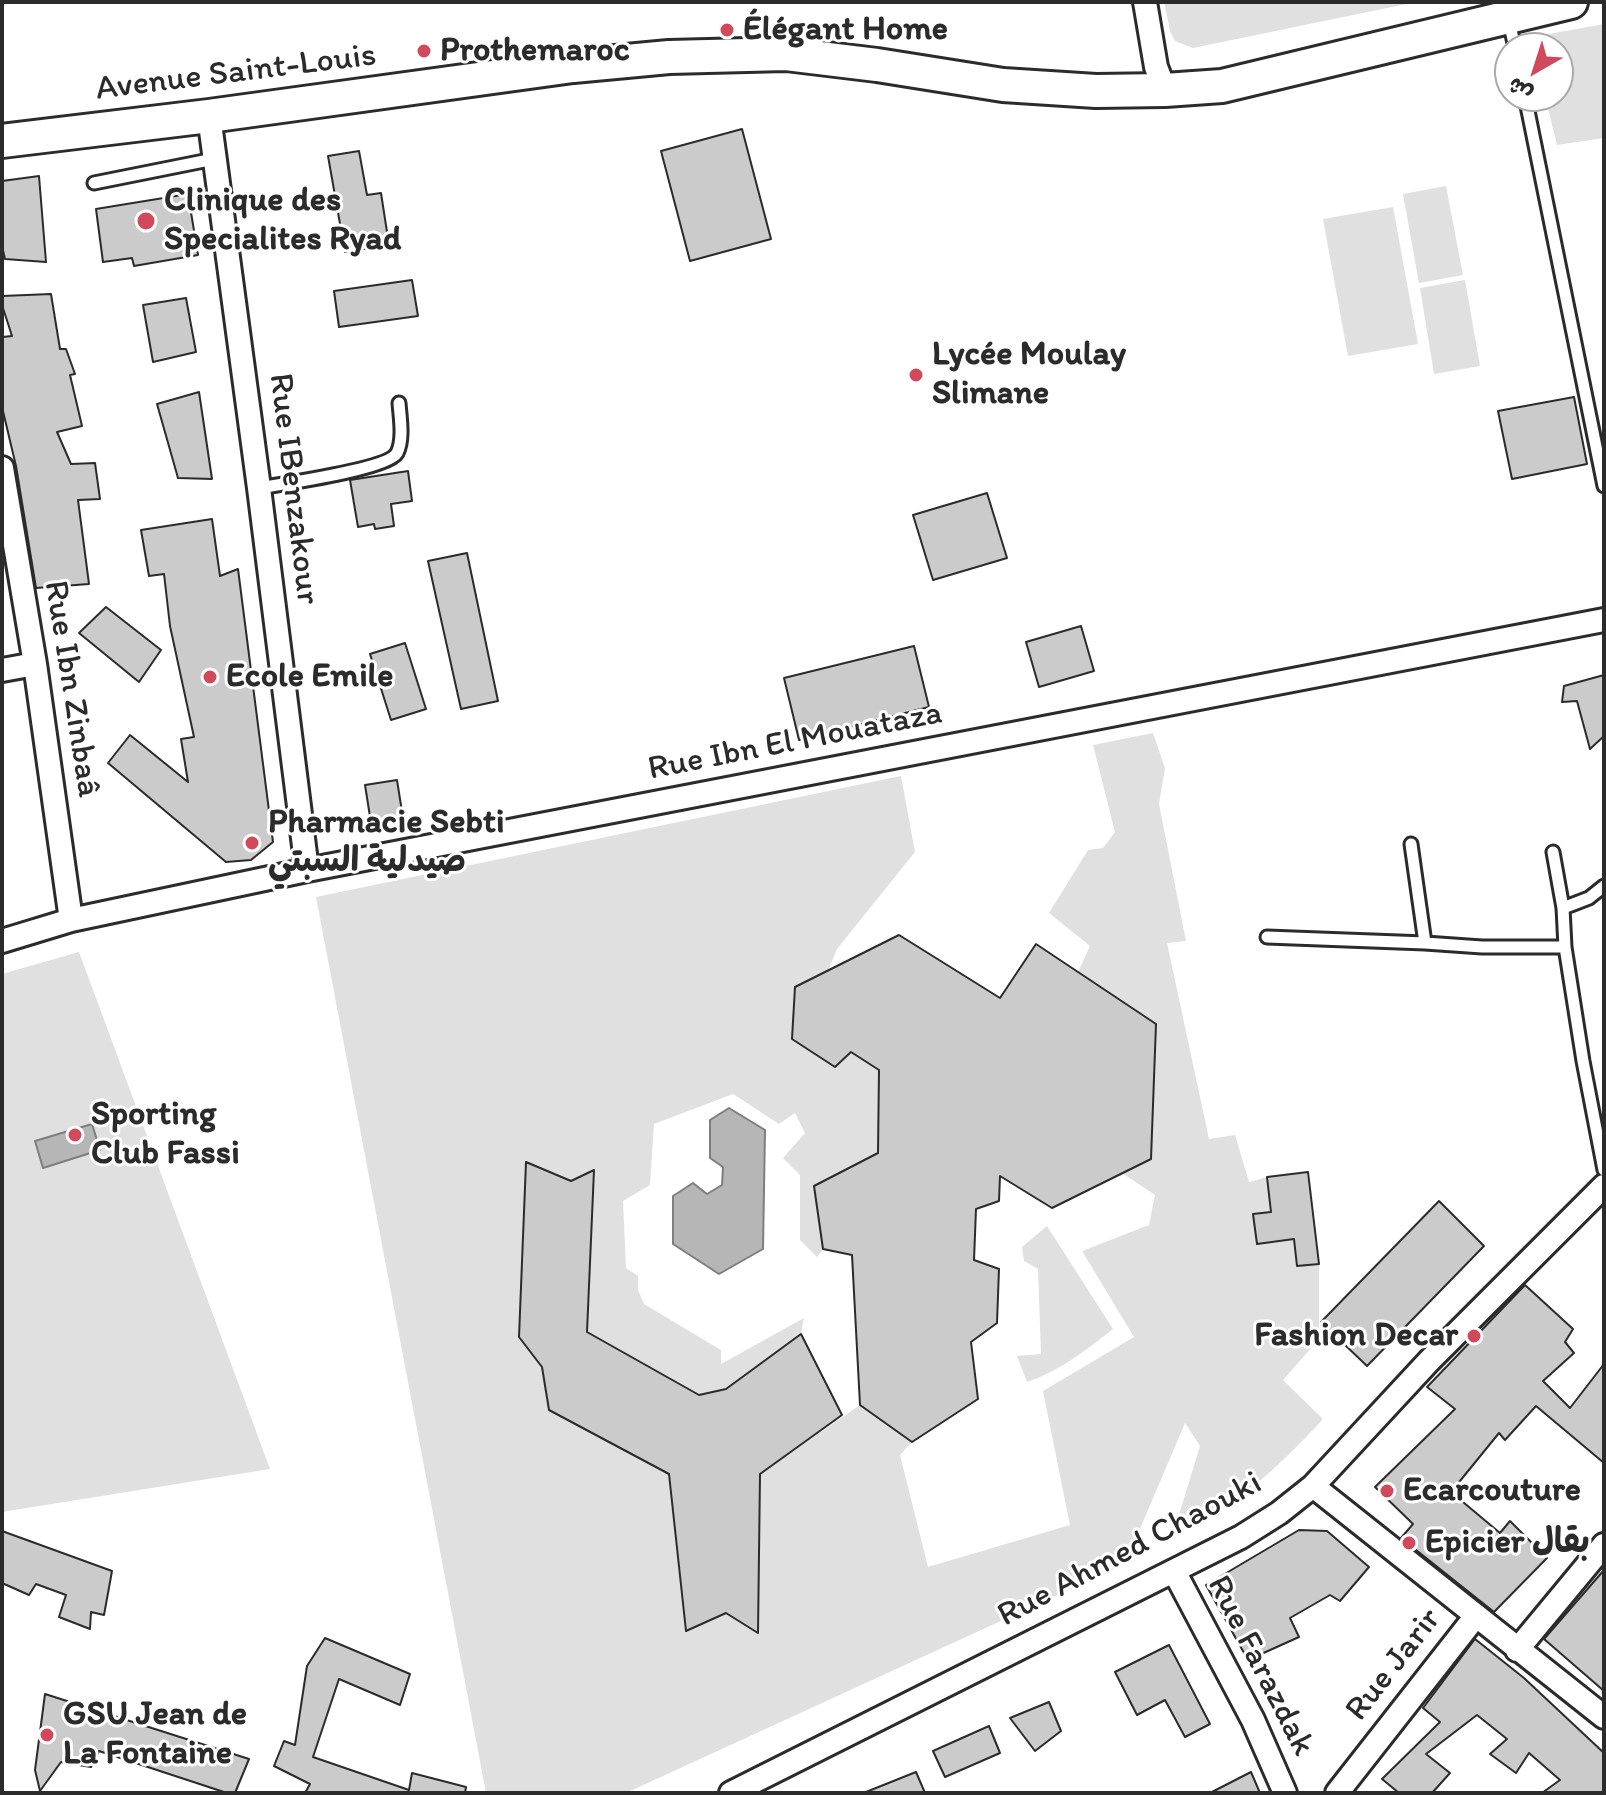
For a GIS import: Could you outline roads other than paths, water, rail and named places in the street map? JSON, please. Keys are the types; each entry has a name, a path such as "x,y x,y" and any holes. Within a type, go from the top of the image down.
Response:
{"main road":[{"name":"Avenue Saint-Louis","path":"2,141 573,66 684,56 786,54 1003,85 1096,91 1222,86 1571,2"}],"street":[{"path":"1145,2 1156,67 1165,90"},
{"name":"Rue IBenzakour","path":"209,116 307,870"},
{"name":"Rue Ibn Zinbaâ","path":"2,468 35,664 71,920"},
{"name":"Rue Ibn El Mouataza","path":"2,941 71,920 307,870 1604,620"},
{"path":"2,670 35,664"},
{"name":"Rue Ahmed Chaouki","path":"731,1793 1241,1537 1279,1513 1313,1486 1429,1361 1604,1186"},
{"name":"Rue Jarir","path":"1313,1486 1604,1717"},
{"path":"1517,1650 1604,1545"},
{"name":"Rue Farazdak","path":"1174,1571 1253,1720 1285,1793"},
{"name":"Rue Jarir","path":"1337,1793 1475,1617"}],"lane":[{"path":"1508,17 1511,32"},
{"path":"1528,112 1604,486"},
{"path":"94,183 214,159"},
{"path":"259,488 353,471 390,460 399,448 399,403"},
{"path":"1411,844 1425,943"},
{"path":"1553,852 1583,1061 1604,1170"},
{"path":"1563,908 1589,898 1604,886"},
{"path":"1267,937 1482,947 1565,947"}],"place":[{"name":"Élégant Home","path":"727,30"},
{"name":"Prothemaroc","path":"424,51"},
{"name":"Clinique des Specialites Ryad","path":"146,221"},
{"name":"Lycée Moulay Slimane","path":"916,375"},
{"name":"Ecole Emile","path":"210,677"},
{"name":"Pharmacie Sebti صيدلية السبتي","path":"252,843"},
{"name":"Sporting Club Fassi","path":"75,1135"},
{"name":"Fashion Decar","path":"1474,1336"},
{"name":"Ecarcouture","path":"1387,1491"},
{"name":"Epicier بقال","path":"1409,1543"},
{"name":"GSU Jean de La Fontaine","path":"47,1735"}]}
